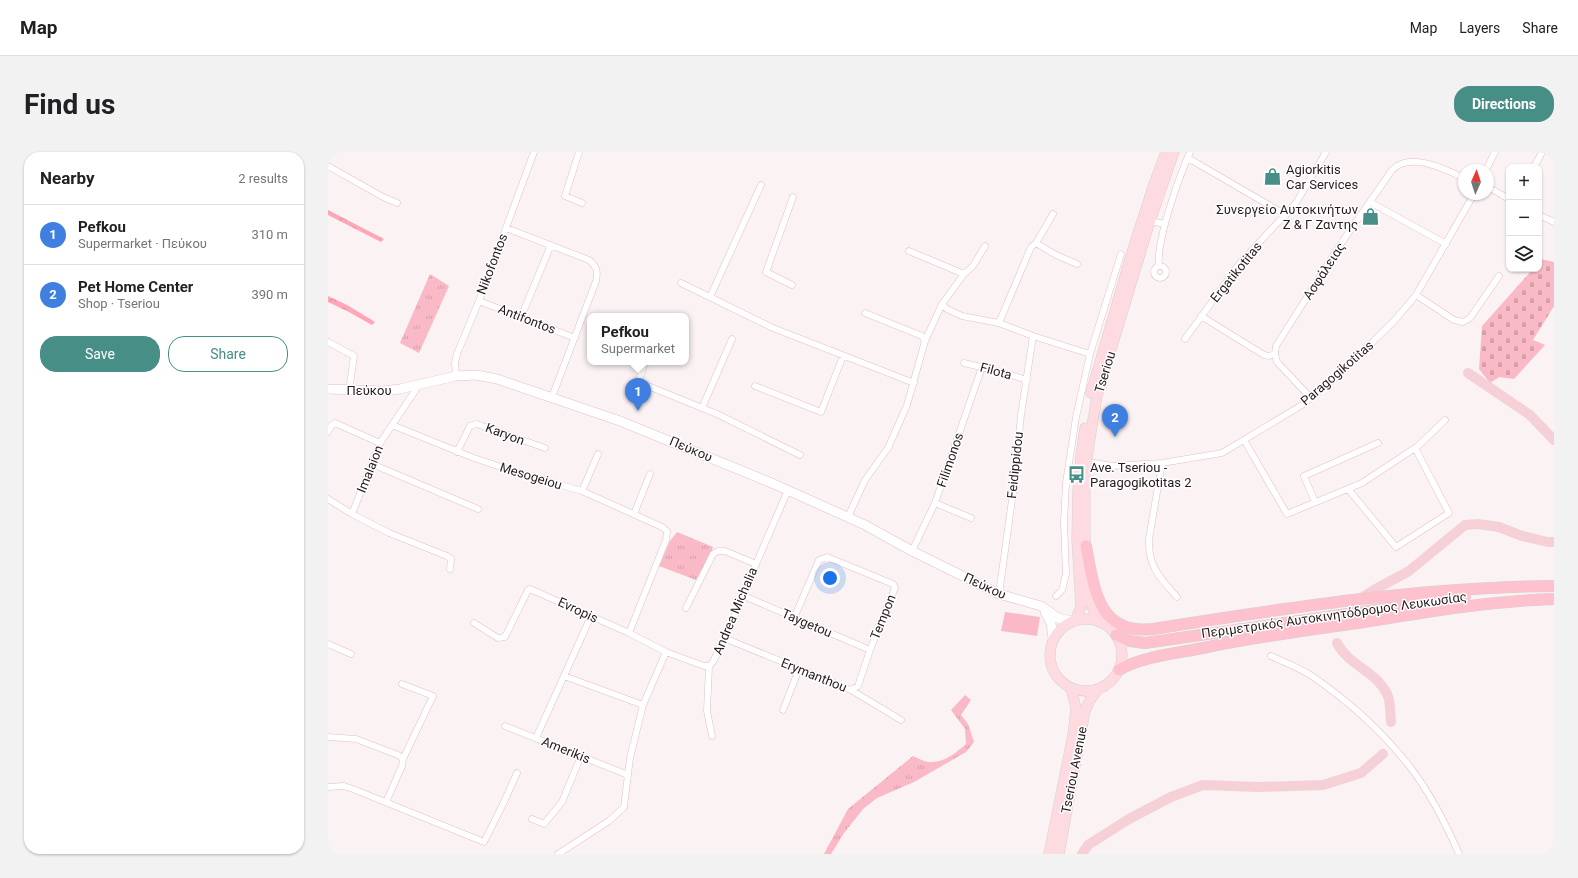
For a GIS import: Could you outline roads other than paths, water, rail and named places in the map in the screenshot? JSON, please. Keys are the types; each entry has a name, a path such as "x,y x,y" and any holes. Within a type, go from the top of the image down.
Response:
{"highway":[{"path":"1086,546 1095,592 1099,601 1112,619 1137,630 1153,629 1308,606 1426,592 1522,586 1554,586"},
{"name":"Περιμετρικός Αυτοκινητόδρομος Λευκωσίας","path":"1116,635 1130,641 1145,642 1468,596 1554,590"},
{"name":"Περιμετρικός Αυτοκινητόδρομος Λευκωσίας","path":"1119,670 1126,665 1143,660 1241,640 1464,606 1505,602 1554,600"}],"main road":[{"name":"Tseriou","path":"1073,621 1081,607 1077,540 1078,490 1080,455 1090,398 1136,242 1153,187 1166,152"},
{"name":"Tseriou","path":"1099,622 1089,600 1085,506 1086,476 1097,396 1150,221 1174,152"},
{"name":"Πεύκου","path":"328,389 383,392 456,376 476,375 497,379 552,397 661,437 788,490 848,517 912,551 999,594 1035,604 1044,608 1058,618 1073,621"},
{"name":"Πεύκου","path":"1035,604 1050,619 1053,638"},
{"path":"1084,619 1099,622 1108,626 1116,635 1121,647 1122,659 1119,670 1112,680 1104,687 1093,691 1082,691 1071,688 1061,682 1054,673 1050,663 1049,650 1053,638 1061,628 1073,621 1084,619"},
{"name":"Tseriou Avenue","path":"1049,854 1073,735 1076,708 1071,688"},
{"name":"Tseriou Avenue","path":"1059,854 1085,711 1090,700 1098,689"}],"street":[{"name":"Nikofontos","path":"456,376 455,363 457,354 534,152"},
{"path":"579,152 565,196 582,203"},
{"name":"Ergatikotitas","path":"1185,339 1240,262 1296,203 1326,152"},
{"path":"1489,164 1495,152"},
{"path":"1536,164 1542,152"},
{"path":"1159,266 1159,257 1165,224 1189,155 1286,214"},
{"name":"Ασφάλειας","path":"1275,354 1276,346 1340,245 1395,166 1408,158 1428,160 1458,175"},
{"path":"328,166 383,197 397,203"},
{"path":"710,297 761,185"},
{"path":"1494,190 1506,197"},
{"path":"792,285 766,272 793,197"},
{"name":"Paragogikotitas","path":"1088,462 1112,466 1162,464 1222,453 1302,405 1346,368 1395,320 1416,295 1471,200"},
{"path":"1370,202 1446,244"},
{"path":"1000,323 1031,247 1036,243 1053,214"},
{"path":"1542,216 1554,222"},
{"path":"1150,221 1165,224"},
{"path":"506,228 589,260 596,265 598,271 596,281 552,397"},
{"path":"1036,243 1056,255 1077,264"},
{"path":"521,317 551,245"},
{"path":"848,517 865,480 888,448 907,405 925,341 942,304 964,274 973,266 985,246"},
{"path":"909,251 964,274"},
{"path":"1056,596 1062,590 1066,574 1064,522 1066,483 1076,417 1090,354 1121,254"},
{"path":"1416,295 1454,320 1462,322 1470,318 1499,276"},
{"path":"681,283 773,328 914,383"},
{"name":"Antifontos","path":"478,301 575,338"},
{"path":"942,304 947,309 962,316 1000,323 1033,336 1090,354"},
{"path":"865,313 922,336 925,341"},
{"name":"Ergatikotitas","path":"1202,316 1264,355 1269,356 1275,354"},
{"name":"Feidippidou","path":"999,594 1015,478 1021,415 1033,336"},
{"path":"702,408 732,338"},
{"path":"328,342 354,356 349,391"},
{"path":"1275,354 1277,362 1311,398"},
{"path":"755,386 821,412 843,356"},
{"name":"Filota","path":"964,363 1027,380"},
{"path":"644,365 639,380 643,384 702,408 800,454"},
{"name":"Filimonos","path":"912,551 935,503 982,367"},
{"name":"Imalaion","path":"352,514 380,443 419,385"},
{"path":"1244,440 1287,514 1362,483 1415,448 1445,420"},
{"path":"328,432 331,426 336,423 380,443"},
{"name":"Karyon","path":"457,452 470,426 477,424 545,448"},
{"name":"Mesogeiou","path":"392,425 457,452 525,475 582,491 662,527 667,531 666,540 629,633"},
{"path":"1315,502 1304,476 1378,443"},
{"path":"1348,489 1396,547 1449,513 1415,448"},
{"path":"582,491 598,454"},
{"path":"372,464 478,509"},
{"path":"1162,464 1149,539 1149,549 1151,563 1158,576 1177,597"},
{"path":"1086,476 1094,470 1112,466"},
{"path":"634,514 650,474"},
{"name":"Andrea Michalia","path":"712,736 708,711 709,666 713,662 744,596 788,490"},
{"path":"328,499 352,514 389,533 447,556 451,559 450,569"},
{"path":"935,503 971,518"},
{"path":"686,608 712,554 718,551 725,551 756,564"},
{"name":"Tempon","path":"794,618 819,560 827,557 893,584 895,588 870,650 858,686 851,690"},
{"name":"Evropis","path":"474,623 498,638 505,637 528,590 530,589 629,633 666,652 704,666 709,666"},
{"name":"Taygetou","path":"744,596 870,650"},
{"path":"536,738 591,616"},
{"name":"Erymanthou","path":"724,638 851,690 901,720"},
{"path":"328,644 351,654"},
{"path":"558,854 608,821 624,807 630,758 643,705 666,652"},
{"path":"1271,656 1311,675 1346,702 1379,732 1410,767 1426,790 1459,854"},
{"path":"783,710 799,669"},
{"path":"564,676 643,705"},
{"path":"386,802 402,766 403,759 433,696 402,684"},
{"name":"Amerikis","path":"505,726 628,774"},
{"path":"328,736 356,739 398,755 403,759"},
{"path":"532,819 544,824 562,802 581,756"},
{"path":"328,787 344,786 484,842 517,773"}],"waterway":[{"path":"1468,373 1530,415 1554,440"},
{"path":"1360,599 1409,571 1465,525 1478,524 1499,527 1522,536 1554,542"},
{"path":"1337,643 1348,657 1376,679 1382,686 1389,700 1391,722"},
{"path":"1082,854 1088,845 1129,819 1171,797 1203,785 1258,787 1323,785 1361,773 1383,754"}],"place":[{"name":"Agiorkitis Car Services","path":"1273,176"},
{"name":"Συνεργείο Αυτοκινήτων Ζ & Γ Ζαντης","path":"1371,216"},
{"name":"Pefkou","path":"638,411"},
{"name":"Pet Home Center","path":"1115,437"},
{"name":"Ave. Tseriou - Paragogikotitas 2","path":"1077,474"}]}
